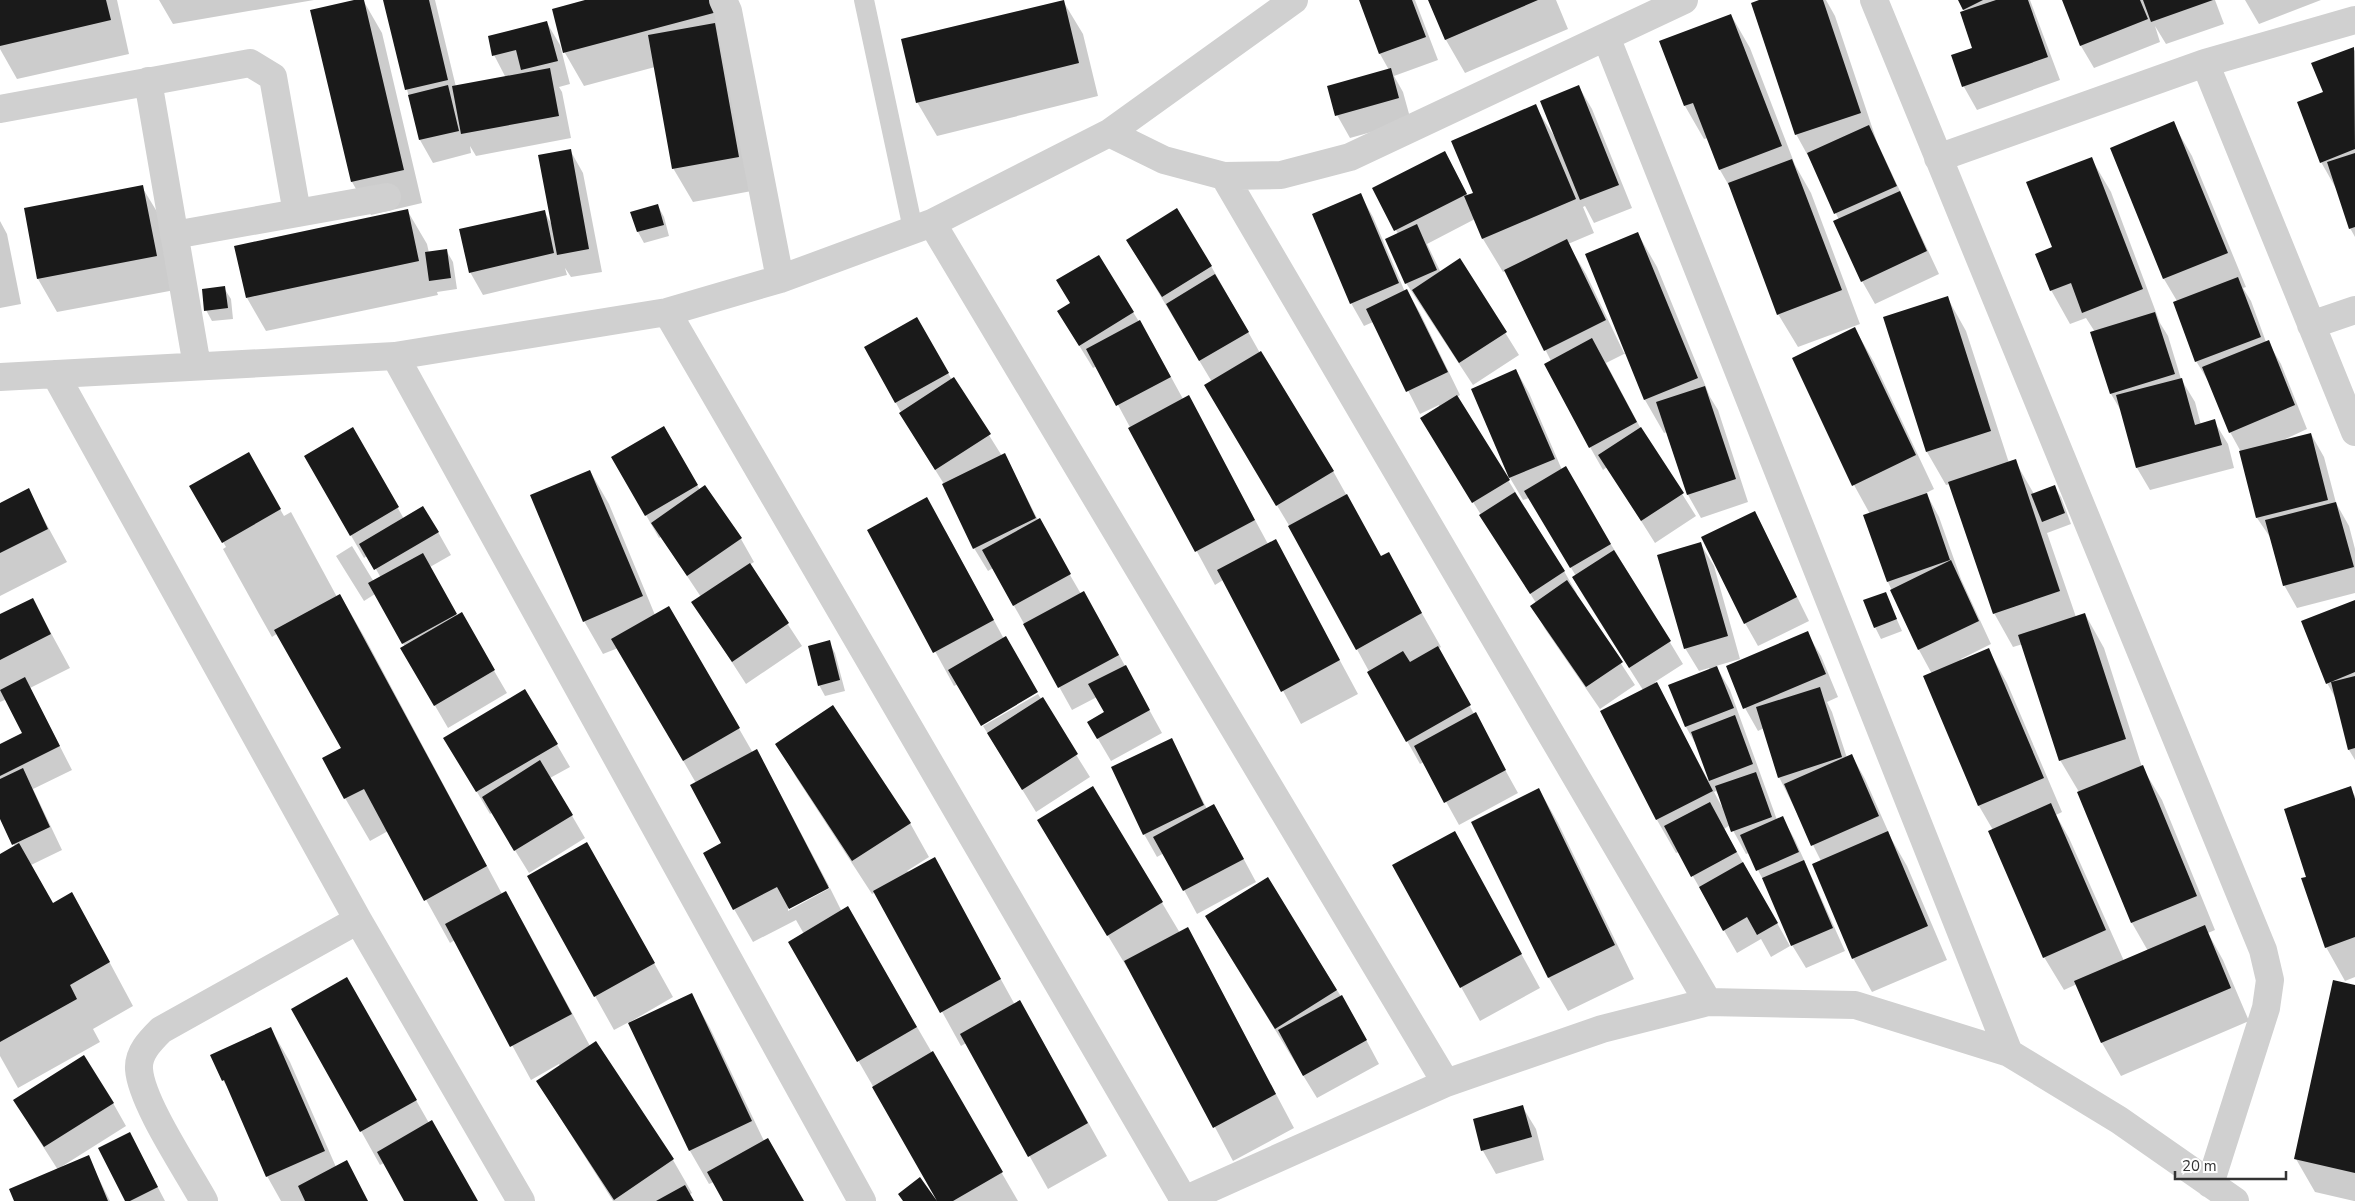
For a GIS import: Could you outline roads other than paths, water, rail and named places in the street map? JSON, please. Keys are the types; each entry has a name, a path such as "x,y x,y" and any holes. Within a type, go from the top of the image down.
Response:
{"street":[{"path":"723,0 730,20 780,279"},
{"path":"0,377 396,356 667,312 780,279 922,226 1109,133 1294,0"},
{"path":"1109,133 1164,160 1224,176 1281,175 1350,157 1684,0"},
{"path":"1874,0 2263,950 2270,980 2266,1008 2210,1184"},
{"path":"1938,158 2205,63 2355,20"},
{"path":"1606,37 2010,1054"},
{"path":"0,109 250,62 273,77 297,213"},
{"path":"2205,63 2355,432"},
{"path":"148,81 197,366"},
{"path":"1224,176 1708,1002"},
{"path":"174,235 387,197"},
{"path":"922,226 1446,1083"},
{"path":"2311,325 2355,310"},
{"path":"667,312 1183,1201 1446,1083 1602,1029 1708,1002 1855,1005 2010,1054 2119,1120 2235,1201"},
{"path":"396,356 862,1201"},
{"path":"55,374 358,920 521,1201"},
{"path":"204,1201 147,1097 139,1068 146,1045 161,1030 358,920"}],"lane":[{"path":"864,0 922,226"}]}
